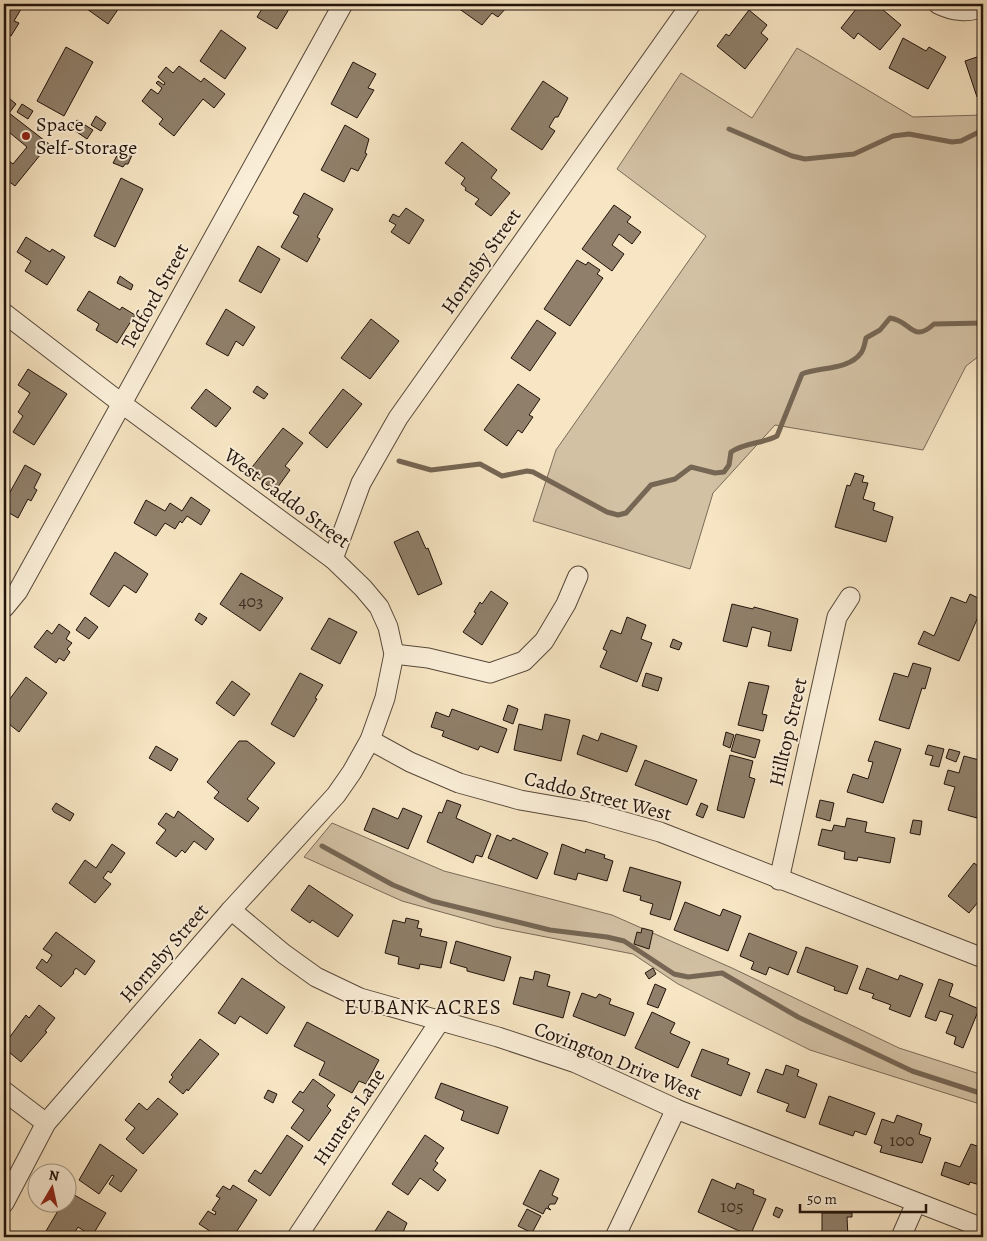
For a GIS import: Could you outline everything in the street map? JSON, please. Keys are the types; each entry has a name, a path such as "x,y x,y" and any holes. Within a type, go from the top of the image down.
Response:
{"street":[{"name":"Tedford Street","path":"4,608 18,591 343,4"},
{"name":"Hornsby Street","path":"334,559 361,483 398,418 691,4"},
{"path":"938,4 961,11 977,10 983,6"},
{"path":"4,313 121,403"},
{"name":"West Caddo Street","path":"121,403 334,559 379,607 388,627 394,654"},
{"path":"370,740 384,698 394,654 428,658 490,673 524,661 544,641 566,604 578,576"},
{"name":"Hilltop Street","path":"779,880 837,617 850,597"},
{"name":"Hornsby Street","path":"4,1203 46,1123 231,910 336,795 352,772 370,740"},
{"name":"Caddo Street West","path":"370,740 410,762 459,783 520,800 589,812 660,832 983,958"},
{"name":"Covington Drive West","path":"231,910 284,954 316,977 360,998 576,1063 676,1109 983,1228"},
{"name":"Hunters Lane","path":"297,1237 440,1021"},
{"path":"4,1091 46,1123"},
{"path":"615,1237 676,1109"},
{"path":"901,1237 916,1203"}],"shaded area":[{"path":"797,48 913,117 983,115 983,353 966,366 923,450 775,425 713,493 690,569 533,521 556,450 706,236 617,169 681,73 752,118"},
{"path":"332,823 444,871 612,915 732,968 899,1048 983,1075 983,1105 810,1050 678,984 633,954 495,927 402,901 304,857"}],"building":[{"path":"4,4 24,4 14,21 19,23 11,36 4,31"},
{"path":"80,4 119,4 121,5 108,24"},
{"path":"265,4 292,4 277,29 257,17"},
{"path":"461,4 500,4 506,8 498,17 492,13 482,25 458,8"},
{"path":"860,4 876,4 901,25 880,50 858,33 854,39 841,28"},
{"path":"749,10 767,25 761,33 768,39 745,69 717,46 726,34 729,36"},
{"path":"221,30 246,48 225,79 200,61"},
{"path":"903,38 926,51 929,47 946,57 928,89 889,68"},
{"path":"66,47 93,62 64,116 37,101"},
{"path":"983,55 983,95 977,97 965,61"},
{"path":"353,62 376,74 368,88 374,90 357,118 331,104"},
{"path":"179,66 201,82 204,78 225,94 214,108 203,99 174,136 159,124 163,119 142,101 151,89 158,94 162,88 156,83 158,81 164,85 165,83 158,77 166,67 173,73"},
{"path":"543,81 568,98 558,117 555,117 549,127 555,131 542,150 511,129"},
{"name":"Space Self-Storage","path":"4,94 16,104 9,113 49,144 15,186 4,178 4,157 13,164 27,147 4,128"},
{"path":"22,104 33,111 28,119 17,112"},
{"path":"96,116 106,123 101,131 91,125"},
{"path":"77,120 93,130 87,139 71,128"},
{"path":"345,125 369,139 365,153 367,154 358,171 351,168 344,182 321,170"},
{"path":"462,142 497,170 491,178 510,193 491,216 475,204 479,199 465,190 466,188 461,184 465,178 445,163"},
{"path":"121,148 133,153 128,164 125,164 123,167 113,163"},
{"path":"121,178 143,189 115,247 94,236"},
{"path":"304,193 333,209 317,237 320,239 307,262 281,247 299,216 293,213"},
{"path":"614,205 631,217 627,222 641,232 632,244 619,234 612,245 624,254 612,271 582,249"},
{"path":"406,208 424,220 409,244 391,232 396,225 389,221 393,214 399,217"},
{"path":"26,237 50,252 52,249 65,257 47,285 25,271 31,261 17,252"},
{"path":"258,246 280,259 261,293 239,281"},
{"path":"577,260 586,265 588,262 600,270 597,274 603,278 570,326 544,309"},
{"path":"120,276 133,285 131,290 117,283"},
{"path":"89,291 120,310 122,307 135,315 117,343 96,330 99,324 77,310"},
{"path":"226,309 255,327 243,346 236,341 228,356 206,344"},
{"path":"371,319 399,341 370,379 341,358"},
{"path":"537,320 556,333 530,371 511,358"},
{"path":"28,369 67,394 34,445 13,432 23,416 18,412 30,393 18,385"},
{"path":"518,384 540,399 529,415 533,417 522,433 518,430 507,446 484,430"},
{"path":"257,386 268,394 264,399 253,392"},
{"path":"206,389 231,408 216,427 191,408"},
{"path":"343,389 362,404 327,448 309,433"},
{"path":"283,428 303,443 285,466 290,470 275,491 249,471"},
{"path":"25,465 41,474 34,488 37,490 31,501 28,499 18,518 4,510 4,503"},
{"path":"855,473 864,476 862,482 868,483 863,499 875,503 873,510 893,517 886,542 835,527 847,485 850,486"},
{"path":"191,497 210,510 201,525 187,516 182,523 180,521 175,529 165,523 156,536 134,523 146,500 165,511 170,503 182,511"},
{"path":"418,531 426,549 428,548 442,584 418,595 394,542"},
{"path":"115,552 148,574 136,593 124,585 109,607 90,594"},
{"path":"241,573 283,598 260,631 220,604"},
{"path":"491,591 508,603 482,645 463,632 476,613 474,612 480,602 482,604"},
{"path":"970,594 982,600 979,609 981,610 959,661 918,644 924,631 934,636 951,597 966,603"},
{"path":"732,604 753,609 754,607 798,619 791,651 768,646 771,632 752,627 747,647 723,641"},
{"path":"199,613 207,618 202,625 195,620"},
{"path":"85,617 98,627 89,639 76,630"},
{"path":"627,617 646,625 641,639 652,643 637,682 600,667 607,651 603,649 611,630 621,634"},
{"path":"329,618 357,632 340,664 311,649"},
{"path":"59,624 70,632 66,639 72,643 67,649 70,652 64,661 59,658 56,663 34,647 47,630 52,634"},
{"path":"673,639 682,643 679,650 670,647"},
{"path":"913,663 931,668 925,689 922,688 909,729 879,720 894,673 908,677"},
{"path":"300,673 323,685 315,698 317,699 294,737 271,724"},
{"path":"646,673 662,678 658,691 642,686"},
{"path":"26,677 47,693 19,732 4,720 4,707"},
{"path":"232,681 250,694 234,716 216,703"},
{"path":"749,682 769,686 762,714 767,715 763,731 738,725"},
{"path":"508,705 518,709 513,724 503,720"},
{"path":"452,709 507,729 498,753 480,746 478,750 442,736 444,731 431,727 436,712 449,717"},
{"path":"545,714 570,720 561,761 514,750 519,724 542,730"},
{"path":"726,732 734,735 730,748 723,745"},
{"path":"601,733 637,746 627,772 577,754 583,735 598,741"},
{"path":"736,734 760,740 755,758 731,751"},
{"path":"239,741 247,741 275,763 247,799 259,808 248,822 214,798 219,792 207,782"},
{"path":"875,741 901,749 883,803 847,792 853,774 868,779 873,762 868,761"},
{"path":"928,745 944,749 939,767 930,765 933,756 925,754"},
{"path":"156,746 178,759 171,771 149,758"},
{"path":"949,749 960,752 956,762 946,758"},
{"path":"730,755 753,761 749,777 755,779 744,818 717,810"},
{"path":"964,756 983,761 983,796 977,818 948,810 955,787 944,784 948,770 959,773"},
{"path":"645,760 697,780 687,805 635,785"},
{"path":"447,800 461,805 456,818 491,834 482,857 476,855 473,863 427,842 439,812 442,813"},
{"path":"820,800 834,803 830,821 816,817"},
{"path":"56,803 74,814 70,821 54,812 52,809"},
{"path":"701,803 708,806 703,818 696,815"},
{"path":"373,808 398,819 403,808 422,816 408,849 364,830"},
{"path":"178,811 214,839 206,850 194,841 185,853 182,850 176,857 156,843 166,830 158,824 166,813 174,818"},
{"path":"847,818 867,822 865,832 895,838 890,863 858,857 857,861 844,859 845,852 818,845 822,829 832,831 834,825 845,827"},
{"path":"913,820 922,821 920,835 910,833"},
{"path":"497,835 511,841 513,838 548,853 537,879 488,858"},
{"path":"112,844 125,853 111,873 108,871 103,878 111,884 95,903 69,883 85,860 96,868"},
{"path":"562,844 585,853 586,849 605,855 604,858 613,861 607,881 578,873 576,880 554,874"},
{"path":"983,859 983,896 969,913 948,896 974,863 978,866"},
{"path":"630,867 681,882 670,920 650,914 653,904 640,900 641,896 623,891"},
{"path":"309,885 353,915 338,937 312,920 310,923 291,910"},
{"path":"685,902 720,916 723,909 741,916 728,951 674,930"},
{"path":"406,918 419,921 417,928 422,929 420,936 447,942 441,968 420,964 419,969 398,964 399,957 385,953 393,920 405,923"},
{"path":"642,928 653,931 649,949 634,944 637,932 641,933"},
{"path":"56,932 95,961 85,975 76,968 74,973 61,987 36,968 42,959 47,963 52,955 43,949"},
{"path":"749,933 797,952 788,975 769,967 766,975 751,969 754,962 740,956"},
{"path":"456,941 511,957 504,981 467,971 467,968 450,963"},
{"path":"806,947 858,966 847,994 834,990 835,987 797,972"},
{"path":"653,968 656,974 649,979 645,973"},
{"path":"867,968 898,980 900,975 923,984 910,1017 889,1009 891,1005 872,998 874,994 859,989"},
{"path":"535,971 550,975 547,986 570,992 563,1018 513,1004 520,977 533,980"},
{"path":"242,978 285,1007 267,1034 240,1016 235,1024 218,1013"},
{"path":"939,979 953,984 949,996 979,1009 963,1048 954,1044 956,1037 946,1033 953,1015 940,1011 936,1021 925,1017"},
{"path":"655,984 666,989 658,1008 647,1004"},
{"path":"582,993 596,998 599,994 611,999 609,1004 634,1013 625,1036 573,1016"},
{"path":"39,1005 55,1018 45,1031 47,1032 21,1062 4,1048 4,1045 26,1015 29,1018"},
{"path":"652,1012 675,1023 670,1033 690,1042 678,1068 635,1048"},
{"path":"307,1022 379,1060 366,1084 359,1081 352,1093 319,1075 325,1062 294,1046"},
{"path":"200,1039 219,1054 188,1091 187,1089 183,1094 169,1082 173,1077 171,1075"},
{"path":"702,1049 729,1059 727,1064 750,1073 741,1096 691,1076"},
{"path":"786,1065 799,1070 797,1076 817,1084 805,1118 786,1111 789,1104 757,1092 766,1069 783,1075"},
{"path":"313,1079 335,1095 327,1106 331,1110 309,1141 291,1128 304,1110 292,1102 300,1091 303,1093"},
{"path":"441,1083 508,1107 498,1134 461,1120 464,1111 435,1098"},
{"path":"268,1090 277,1094 273,1103 264,1098"},
{"path":"829,1096 875,1113 866,1135 855,1131 853,1136 819,1124"},
{"path":"158,1098 178,1114 143,1154 126,1139 135,1128 125,1120 139,1103 147,1110"},
{"path":"897,1115 922,1124 919,1134 931,1138 922,1163 880,1152 882,1146 874,1143 882,1119 894,1123"},
{"path":"287,1135 303,1146 270,1196 248,1181 255,1170 261,1174"},
{"path":"425,1135 444,1148 435,1161 438,1163 433,1170 446,1180 438,1191 420,1178 408,1195 392,1184"},
{"path":"100,1144 137,1170 121,1192 109,1184 114,1176 112,1175 99,1194 79,1180"},
{"path":"971,1144 980,1147 979,1150 983,1152 983,1186 970,1182 969,1185 941,1175 945,1162 960,1167"},
{"path":"540,1170 559,1179 552,1195 558,1198 555,1204 550,1204 548,1207 551,1210 546,1208 543,1214 523,1204"},
{"path":"712,1179 735,1189 737,1183 754,1190 753,1194 766,1199 750,1236 698,1212"},
{"path":"233,1185 257,1200 233,1237 219,1237 199,1224 208,1211 215,1215 216,1212 212,1210 220,1198 216,1196 223,1186 230,1190"},
{"path":"78,1197 106,1213 92,1236 78,1227 75,1232 80,1235 79,1237 48,1237 50,1233 46,1231 56,1214 78,1214"},
{"path":"776,1207 783,1210 779,1218 773,1215"},
{"path":"527,1209 541,1216 532,1233 518,1226"},
{"path":"388,1211 407,1223 401,1237 375,1237 378,1233 375,1231"},
{"path":"822,1213 852,1213 852,1217 847,1217 848,1237 822,1237"}],"waterway":[{"path":"729,129 792,156 805,159 854,154 893,136 909,134 952,142 961,141 983,130"},
{"path":"399,461 431,470 480,464 502,476 527,471 533,472 607,512 618,515 626,513 651,485 675,479 691,467 715,473 724,472 729,465 731,452 742,446 777,436 802,374 842,365 856,358 862,351 866,338 880,330 890,318 903,323 916,332 927,330 934,324 983,323"},
{"path":"322,846 393,885 432,901 550,930 624,941 674,974 688,977 722,973 798,1017 912,1071 983,1094"}],"place":[{"name":"Space Self-Storage","path":"26,136"}],"district":[{"name":"EUBANK ACRES","path":"423,1007"}]}
